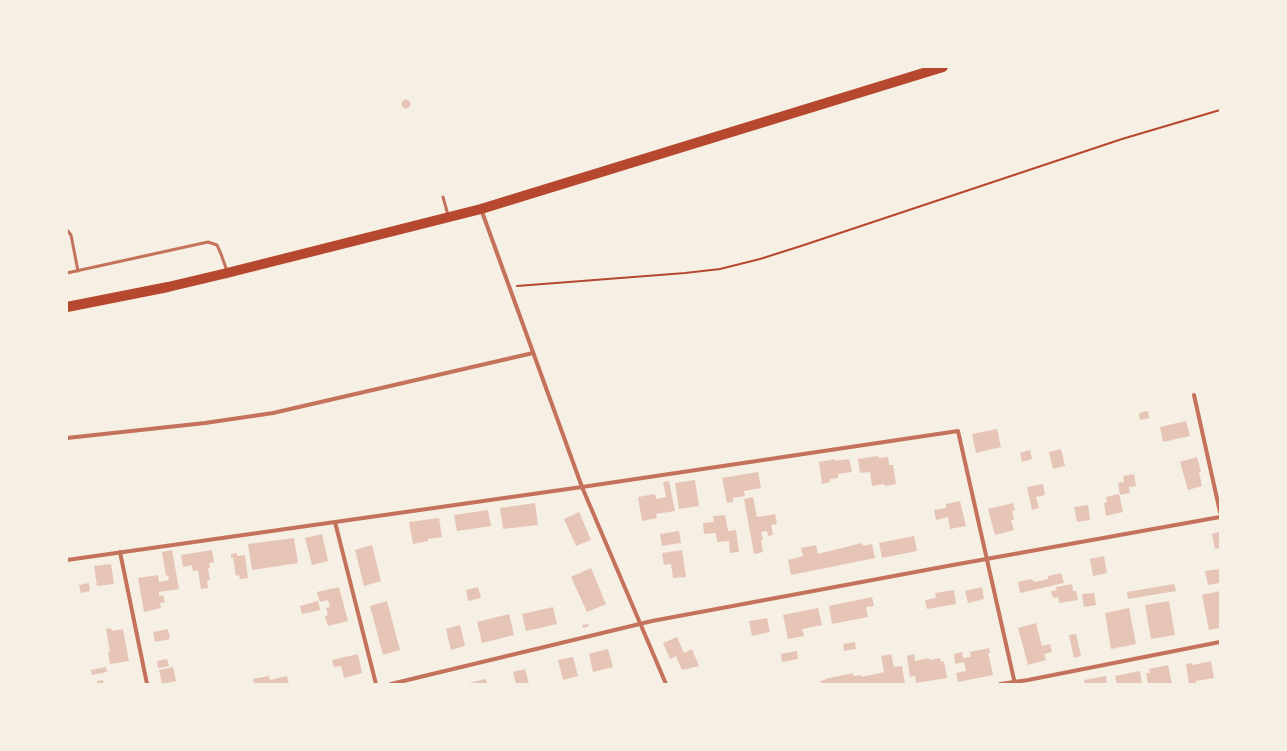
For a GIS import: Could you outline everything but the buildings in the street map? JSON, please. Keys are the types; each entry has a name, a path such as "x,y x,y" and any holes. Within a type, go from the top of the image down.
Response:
{"main road":[{"path":"67,307 168,287 481,209 943,67"}],"street":[{"path":"481,209 582,487 666,684"},
{"path":"67,438 205,423 273,413 533,353"},
{"path":"1194,395 1220,512"},
{"path":"67,560 582,487 958,431 1015,683"},
{"path":"391,684 640,624 1220,517"},
{"path":"336,522 376,684"},
{"path":"120,552 147,684"},
{"path":"1000,684 1015,683 1220,642"}],"lane":[{"path":"443,197 449,216"},
{"path":"67,230 71,235 78,271"},
{"path":"67,273 208,242 217,245 222,254 227,273"}],"path":[{"path":"509,287 720,269 801,246 1122,139 1220,110"}]}
